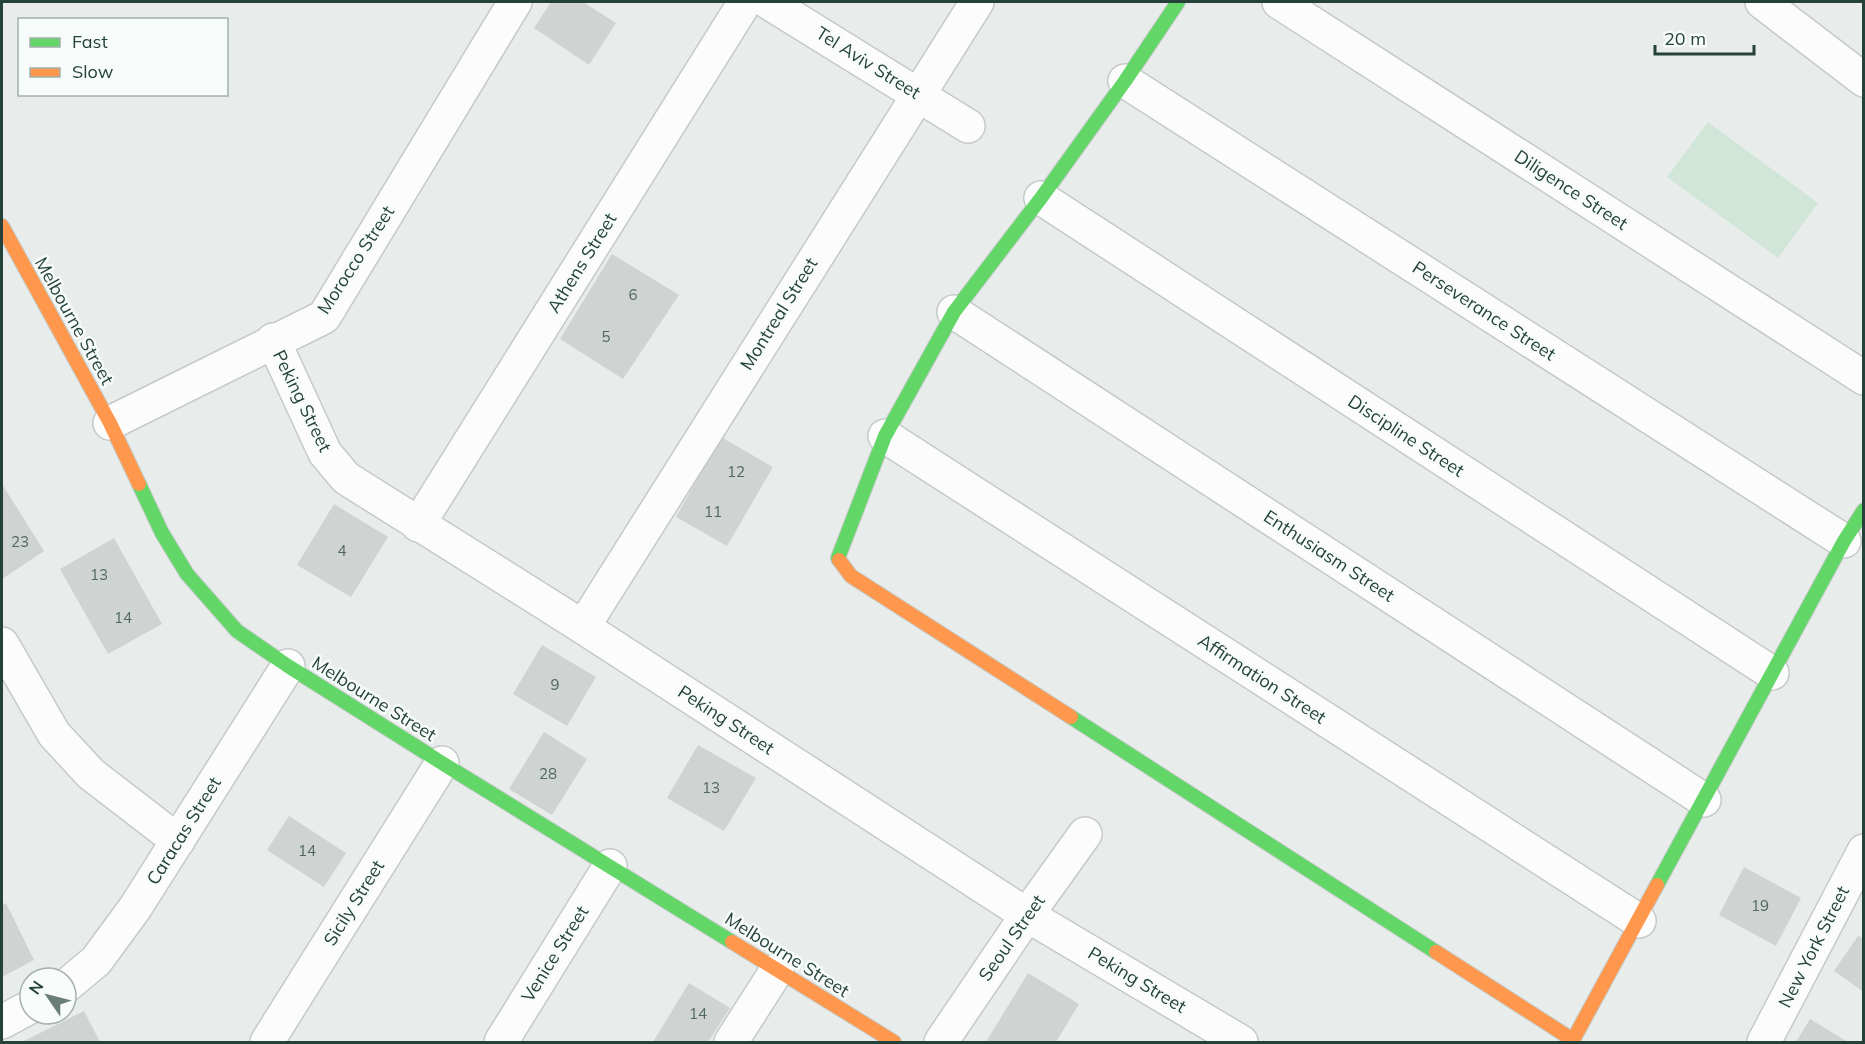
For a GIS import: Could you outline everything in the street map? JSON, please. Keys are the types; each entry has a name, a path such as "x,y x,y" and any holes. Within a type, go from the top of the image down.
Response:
{"street":[{"name":"Morocco Street","path":"110,423 273,340 324,317 515,2"},
{"name":"Athens Street","path":"418,525 746,2"},
{"name":"Tel Aviv Street","path":"768,2 968,126"},
{"name":"Montreal Street","path":"583,627 977,2"},
{"path":"1178,2 1125,81 1041,198 954,312 885,436 838,558 851,576 1573,1040 1863,510"},
{"name":"Diligence Street","path":"1279,2 1863,378"},
{"path":"1762,2 1863,80"},
{"name":"Perseverance Street","path":"1125,81 1844,541"},
{"name":"Discipline Street","path":"1041,198 1772,673"},
{"name":"Melbourne Street","path":"2,226 110,423 162,533 187,574 237,631 288,666 442,763 894,1042"},
{"name":"Enthusiasm Street","path":"954,312 1704,800"},
{"name":"Peking Street","path":"273,340 325,453 346,478 583,627 1028,915 1241,1042"},
{"name":"Affirmation Street","path":"885,436 1639,921"},
{"path":"2,644 54,734 91,774 178,841"},
{"name":"Caracas Street","path":"78,976 96,961 135,908 288,666"},
{"name":"Sicily Street","path":"267,1042 442,763"},
{"name":"Seoul Street","path":"941,1042 1085,834"},
{"name":"New York Street","path":"1764,1042 1863,851"},
{"name":"Venice Street","path":"501,1042 610,866"},
{"path":"731,1042 777,970"},
{"path":"2,1023 18,1014"}],"green space":[{"path":"1708,122 1818,203 1778,258 1667,177"}],"building":[{"path":"551,2 583,2 616,23 589,65 534,28"},
{"path":"612,254 679,295 623,379 560,339"},
{"path":"721,437 773,467 727,546 676,517"},
{"path":"2,484 44,551 2,579"},
{"path":"334,504 388,537 351,597 297,565"},
{"path":"114,538 162,624 108,654 60,569"},
{"path":"542,645 596,677 567,726 513,694"},
{"path":"544,732 587,759 552,815 509,789"},
{"path":"698,745 756,778 724,831 667,798"},
{"path":"289,816 346,853 324,887 267,850"},
{"path":"1744,867 1801,898 1776,946 1719,915"},
{"path":"6,903 34,960 18,966 18,968 2,977 2,905"},
{"path":"1858,936 1864,939 1864,992 1834,971"},
{"path":"1028,973 1079,1004 1056,1042 986,1042"},
{"path":"689,983 730,1008 708,1042 653,1042"},
{"path":"84,1011 100,1042 22,1042 54,1026 78,1026 78,1014"},
{"path":"1810,1019 1848,1042 1796,1042"}],"traffic: fast":[{"path":"839,560 885,436 954,312 1041,198 1125,81 1178,2"},
{"path":"139,484 162,533 187,574 237,631 288,666 442,763 732,942"},
{"path":"1657,885 1844,541 1864,510"},
{"path":"1071,717 1436,952"}],"traffic: slow":[{"path":"2,226 110,423 139,484"},
{"path":"839,560 851,576 1071,717"},
{"path":"1436,952 1573,1040 1657,885"},
{"path":"732,942 894,1042"}]}
